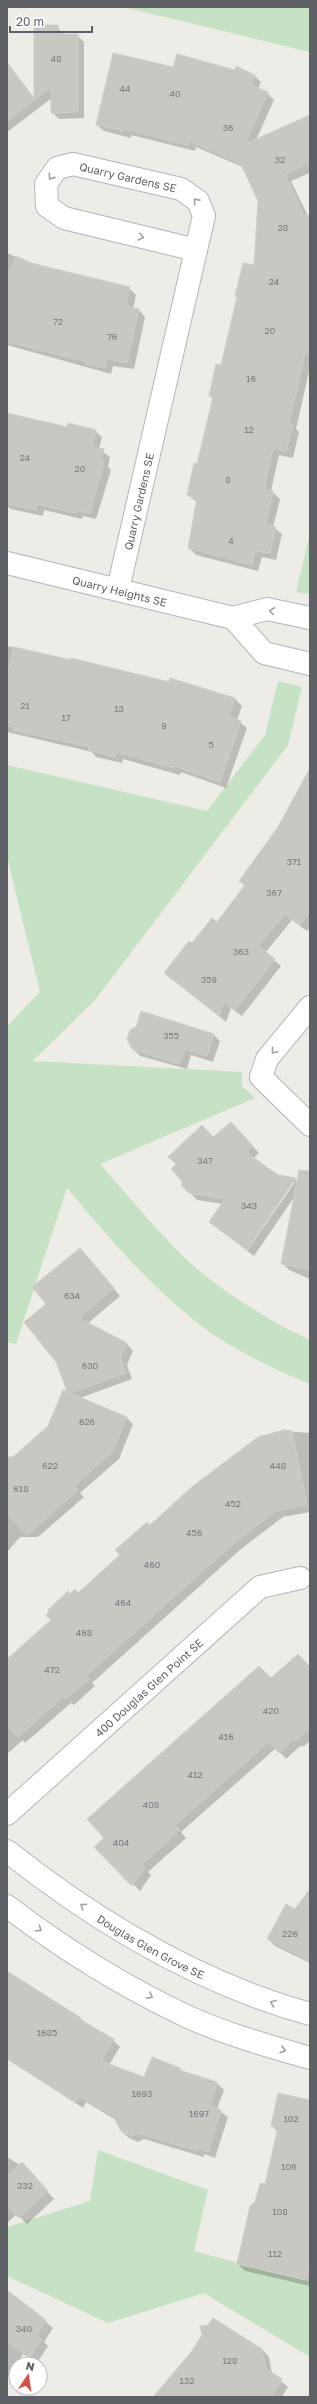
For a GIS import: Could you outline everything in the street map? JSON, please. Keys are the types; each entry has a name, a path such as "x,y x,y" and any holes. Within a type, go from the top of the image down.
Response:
{"street":[{"name":"Quarry Gardens SE","path":"118,589 204,216 198,201 181,189 73,164 57,168 46,184 47,206 64,218 196,250"},
{"name":"Quarry Heights SE","path":"7,563 233,618"},
{"path":"310,618 267,609 233,618 264,653 310,664"},
{"path":"306,1021 267,1059 261,1078 310,1125"},
{"name":"400 Douglas Glen Point SE","path":"7,1814 260,1587 300,1578"},
{"name":"Douglas Glen Grove SE","path":"7,1851 41,1878 121,1931 202,1975 277,2005 310,2014"},
{"path":"7,1906 95,1967 187,2016 264,2045 310,2058"}],"green space":[{"path":"123,7 310,7 310,52"},
{"path":"310,533 310,594 296,592"},
{"path":"278,681 302,687 288,745 96,999 33,1061 242,1072 242,1086 255,1098 100,1164 165,1238 202,1273 246,1305 310,1340 310,1384 253,1358 224,1342 200,1325 164,1294 130,1260 67,1188 16,1344 7,1342 7,1026 40,992 7,857 7,765 207,811 265,735"},
{"path":"98,2150 208,2190 194,2251 310,2282 310,2357 204,2293 108,2323 7,2276 7,2227 90,2201"}],"building":[{"path":"34,25 58,25 58,34 78,34 78,112 51,113 51,87 7,121 7,63 34,99"},
{"path":"113,53 173,67 177,54 235,70 236,66 255,75 251,85 268,92 245,144 310,115 310,163 285,174 304,215 310,215 310,354 305,353 289,423 293,424 286,452 273,448 264,489 273,491 266,524 276,527 270,553 255,551 252,565 188,548 197,498 187,495 194,463 197,464 213,397 209,396 216,364 221,365 237,297 235,296 243,263 254,265 258,201 241,164 189,141 188,145 125,129 124,131 96,125"},
{"path":"16,256 31,263 130,287 126,306 139,309 127,363 107,359 105,368 85,364 85,361 7,342 7,277"},
{"path":"7,413 67,427 68,423 96,430 92,447 104,449 101,461 104,462 90,513 76,510 76,513 37,504 36,510 7,504"},
{"path":"14,647 71,660 71,658 169,682 170,678 235,698 229,716 241,721 220,782 174,766 174,768 116,752 115,757 88,750 89,747 13,730 14,727 7,726 7,675"},
{"path":"310,768 310,912 300,925 285,914 258,946 275,959 235,1010 224,1002 219,1016 164,973 189,941 192,943 212,918 217,922 245,885 239,881 278,827"},
{"path":"141,1011 214,1034 207,1056 185,1049 180,1063 175,1063 132,1049 127,1039 130,1030 136,1027"},
{"path":"231,1122 253,1146 246,1152 278,1175 296,1178 247,1250 209,1222 225,1199 189,1193 182,1186 182,1181 171,1169 176,1164 168,1157 202,1125 213,1137"},
{"path":"299,1170 310,1171 310,1270 281,1264"},
{"path":"80,1248 114,1288 79,1318 127,1343 120,1357 126,1373 70,1393 127,1417 112,1452 74,1486 78,1490 27,1535 7,1514 7,1457 13,1457 48,1426 63,1390 67,1391 56,1362 24,1322 46,1304 32,1287"},
{"path":"284,1430 292,1431 307,1505 276,1511 235,1542 86,1676 89,1679 66,1699 64,1696 18,1737 7,1725 7,1659 51,1620 46,1615 49,1612 48,1610 68,1591 70,1594 75,1589 78,1593 120,1555 115,1550 147,1522 150,1525 193,1486 258,1437"},
{"path":"298,1654 310,1667 310,1729 297,1740 293,1740 279,1753 269,1742 175,1825 180,1830 142,1864 145,1868 132,1886 94,1847 104,1838 87,1819 259,1666 271,1678"},
{"path":"310,1889 310,1961 267,1939 286,1904 295,1909"},
{"path":"7,1971 81,2018 80,2020 114,2039 101,2061 144,2077 152,2057 180,2068 179,2070 217,2082 210,2106 221,2110 208,2152 198,2148 197,2151 137,2133 131,2136 121,2131 113,2116 79,2096 76,2102 7,2059"},
{"path":"278,2093 310,2100 310,2264 306,2280 237,2264 250,2206 255,2202 260,2183 265,2184 278,2128 271,2126"},
{"path":"22,2162 48,2191 19,2218 7,2204 7,2177"},
{"path":"7,2290 46,2320 37,2335 42,2339 31,2356 7,2342"},
{"path":"213,2318 262,2349 266,2369 282,2379 271,2397 153,2397 192,2351 202,2335 200,2326 208,2325"}]}
